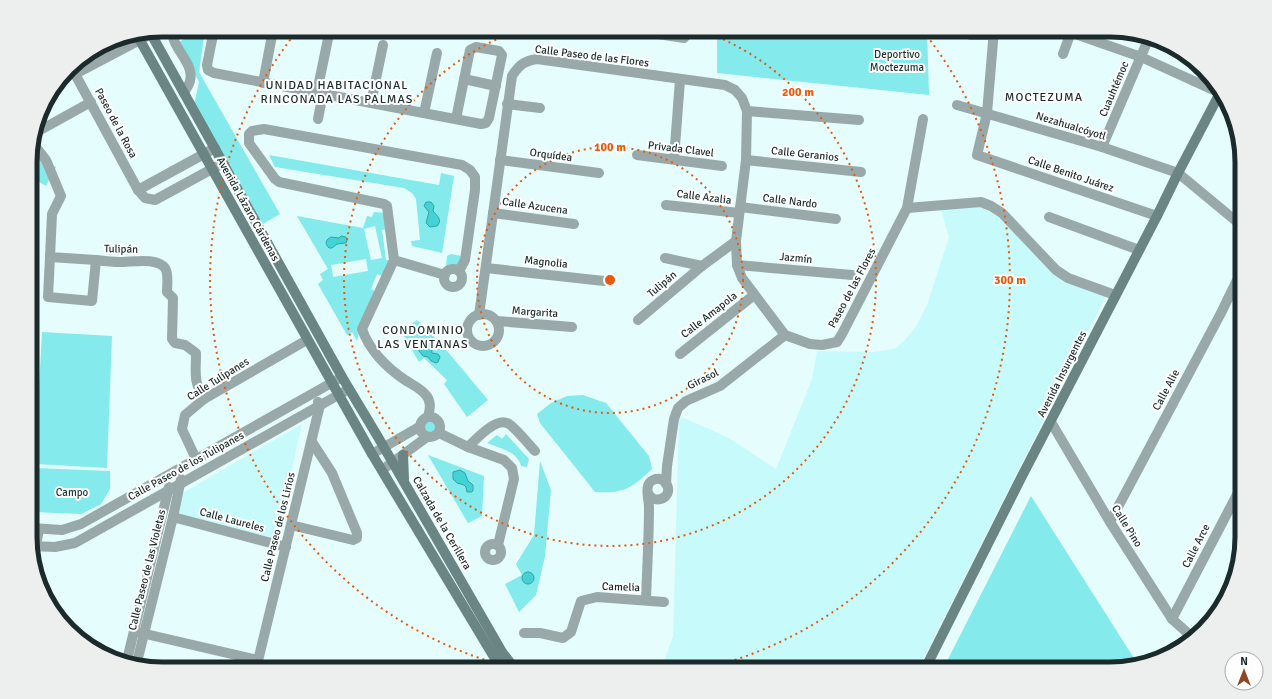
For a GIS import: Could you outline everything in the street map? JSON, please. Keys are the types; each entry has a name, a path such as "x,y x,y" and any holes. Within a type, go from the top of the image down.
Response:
{"main road":[{"name":"Avenida Lázaro Cárdenas","path":"153,37 349,389"},
{"name":"Avenida Lázaro Cárdenas","path":"139,39 339,395"},
{"name":"Avenida Insurgentes","path":"929,662 1021,478 1217,98"},
{"name":"Calzada de la Cerillera","path":"349,389 393,462 502,652 510,662"},
{"path":"339,395 372,454 498,662"},
{"path":"403,454 404,481"}],"street":[{"path":"173,37 188,64 190,72 190,81 184,93"},
{"path":"213,37 207,65 208,70 214,73 481,124 486,123 489,118 502,55 500,52 476,46 470,50 456,119"},
{"path":"263,83 272,37"},
{"path":"318,119 320,93 329,37"},
{"path":"987,113 994,37"},
{"path":"1063,54 1066,37"},
{"path":"1084,37 1141,57 1210,88"},
{"path":"79,69 104,58 134,40"},
{"name":"Cuauhtémoc","path":"1102,147 1147,43"},
{"path":"371,102 383,46"},
{"path":"101,53 104,58"},
{"path":"424,113 437,53"},
{"name":"Calle Paseo de las Flores","path":"479,314 512,76 519,65 528,60 725,85 734,90 742,98 747,111 746,160 736,241"},
{"name":"Paseo de la Rosa","path":"74,74 91,102 138,190"},
{"path":"464,79 496,86"},
{"path":"674,159 680,80"},
{"path":"42,127 91,102"},
{"path":"507,104 540,108"},
{"name":"Nezahualcóyotl","path":"957,105 1102,147 1178,173"},
{"path":"747,111 859,120"},
{"name":"Calle Benito Juárez","path":"987,113 977,155 1157,216"},
{"path":"922,119 907,208 981,202 991,206 1002,212 1056,270 1068,278 1115,295"},
{"path":"428,417 430,404 426,394 392,372 386,366 365,339 362,329 394,260 388,210 384,204 279,182 275,179 249,143 249,134 252,131 264,129 462,166 470,170 475,177 475,190 465,260 459,271"},
{"path":"215,148 138,190 145,198 155,200 223,163"},
{"path":"38,149 46,160 61,196 52,214 50,257 96,260"},
{"name":"Privada Clavel","path":"637,155 722,166"},
{"name":"Orquídea","path":"500,160 599,173"},
{"name":"Calle Geranios","path":"746,160 861,172"},
{"path":"1178,173 1235,220"},
{"name":"Calle Azalia","path":"666,205 740,210"},
{"name":"Paseo de las Flores","path":"785,335 810,344 822,345 836,342 842,334 907,208"},
{"name":"Calle Nardo","path":"740,210 836,219"},
{"name":"Calle Azucena","path":"493,213 574,224"},
{"path":"1049,217 1139,250"},
{"path":"736,241 737,265 742,278 785,335"},
{"name":"Tulipán","path":"638,320 702,266 736,241"},
{"name":"Tulipán","path":"50,257 48,297 92,300 96,260 121,262 148,261 159,263 164,267 167,273 167,292 173,298 172,339 175,343 185,345 196,353 196,380 198,388 204,399"},
{"name":"Tulipán","path":"665,258 702,266"},
{"path":"394,260 445,275"},
{"name":"Jazmín","path":"737,265 852,275"},
{"name":"Magnolia","path":"486,268 604,281"},
{"path":"451,269 459,271 462,276 461,282 455,286 447,283 445,275 451,269"},
{"name":"Calle Alie","path":"1110,522 1235,284"},
{"name":"Calle Amapola","path":"680,354 754,295"},
{"name":"Margarita","path":"497,321 499,331 495,340 486,346 476,344 469,336 467,331 468,326 474,317 479,314 489,315 497,321 572,327"},
{"name":"Girasol","path":"662,481 667,466 674,419 678,408 686,401 720,386 785,335"},
{"name":"Calle Tulipanes","path":"196,459 182,430 185,415 204,399 307,340"},
{"name":"Calle Paseo de los Tulipanes","path":"37,529 62,530 81,524 342,377"},
{"name":"Calle Paseo de los Tulipanes","path":"38,546 55,547 75,543 349,389"},
{"path":"313,393 320,405"},
{"name":"Calle Paseo de los Lirios","path":"258,662 320,405"},
{"path":"372,454 419,427 422,420 428,417 437,420 440,426 439,433 434,437 427,437 382,470"},
{"path":"468,447 496,424 502,422 509,424 535,451"},
{"name":"Calle Pino","path":"1051,422 1110,522 1172,619 1188,634"},
{"path":"419,427 423,435 427,437"},
{"path":"439,433 468,447 504,460 512,468 514,479 498,545"},
{"path":"291,525 353,540 357,538 357,532 332,473 312,442"},
{"name":"Calle Paseo de las Violetas","path":"128,657 139,632 173,517 183,467"},
{"name":"Calle Paseo de las Violetas","path":"137,659 139,632 171,473"},
{"path":"652,481 662,481 668,490 666,496 660,500 652,496 647,486 652,481"},
{"name":"Camelia","path":"646,600 649,508 652,496"},
{"name":"Calle Arce","path":"1172,619 1235,498"},
{"name":"Calle Laureles","path":"173,517 286,546"},
{"name":"Camelia","path":"524,633 540,633 563,638 571,632 581,601 597,597 664,602"},
{"path":"139,632 246,662"}],"shaded area":[{"path":"426,202 431,202 434,206 433,211 438,216 439,220 439,224 437,226 430,227 426,223 429,212 424,206"},
{"path":"980,207 1003,218 1045,266 1059,277 1106,296 922,662 664,662 673,637 679,420 682,417 729,438 776,469 812,379 817,351 875,352 896,348 905,340 917,325 927,305 949,237 941,210"},
{"path":"341,236 346,237 346,243 337,244 332,248 327,246 326,241 328,239 331,237 339,238"},
{"path":"426,341 431,344 432,353 438,354 440,357 438,362 436,363 431,361 428,357 423,356 419,351 419,345"},
{"path":"302,424 274,548 169,522 174,498"},
{"path":"460,470 465,473 468,481 473,485 472,492 467,492 464,485 457,483 453,479 453,472"},
{"path":"526,572 530,572 534,578 530,584 526,584 522,580 522,576"}],"green space":[{"path":"188,37 204,37 199,72 280,214 261,225 194,105 199,82 179,42"},
{"name":"Deportivo Moctezuma","path":"717,37 927,37 929,95 717,73"},
{"path":"269,155 439,185 441,173 454,176 442,253 412,246 411,241 420,240 416,199 412,193 404,188 275,167"},
{"path":"37,156 56,167 46,186 37,181"},
{"path":"374,212 386,213 388,229 382,230 386,260 391,260 383,276 377,274 371,289 377,292 357,341 352,332 347,335 318,284 323,280 320,274 328,269 297,216 363,228 367,216 372,217","holes":["375,226 382,258 371,260 364,229","366,259 368,271 333,277 331,265"]},
{"path":"451,254 461,256 458,267 446,268 447,256"},
{"path":"417,320 443,346 488,400 467,417 444,384 447,380 424,358 419,362 401,331"},
{"path":"42,332 112,336 107,468 37,464 37,426"},
{"path":"583,395 606,403 649,456 652,469 633,485 620,491 595,492 540,423 537,414 551,403 567,396"},
{"path":"428,420 434,420 438,424 438,430 434,434 428,434 424,430 424,424"},
{"path":"506,434 529,459 527,467 521,466 516,457 512,454 487,443 497,435 502,439"},
{"path":"428,455 484,476 482,516 468,523"},
{"path":"540,461 551,490 545,556 536,595 519,612 505,584 522,575 516,564 534,535"},
{"name":"Campo","path":"37,468 110,471 110,489 101,504 81,514 37,512"},
{"path":"1031,496 1135,660 1118,662 947,662"}],"district":[{"name":"UNIDAD HABITACIONAL RINCONADA LAS PALMAS","path":"337,92"},
{"name":"MOCTEZUMA","path":"1044,97"},
{"name":"CONDOMINIO LAS VENTANAS","path":"423,337"}]}
